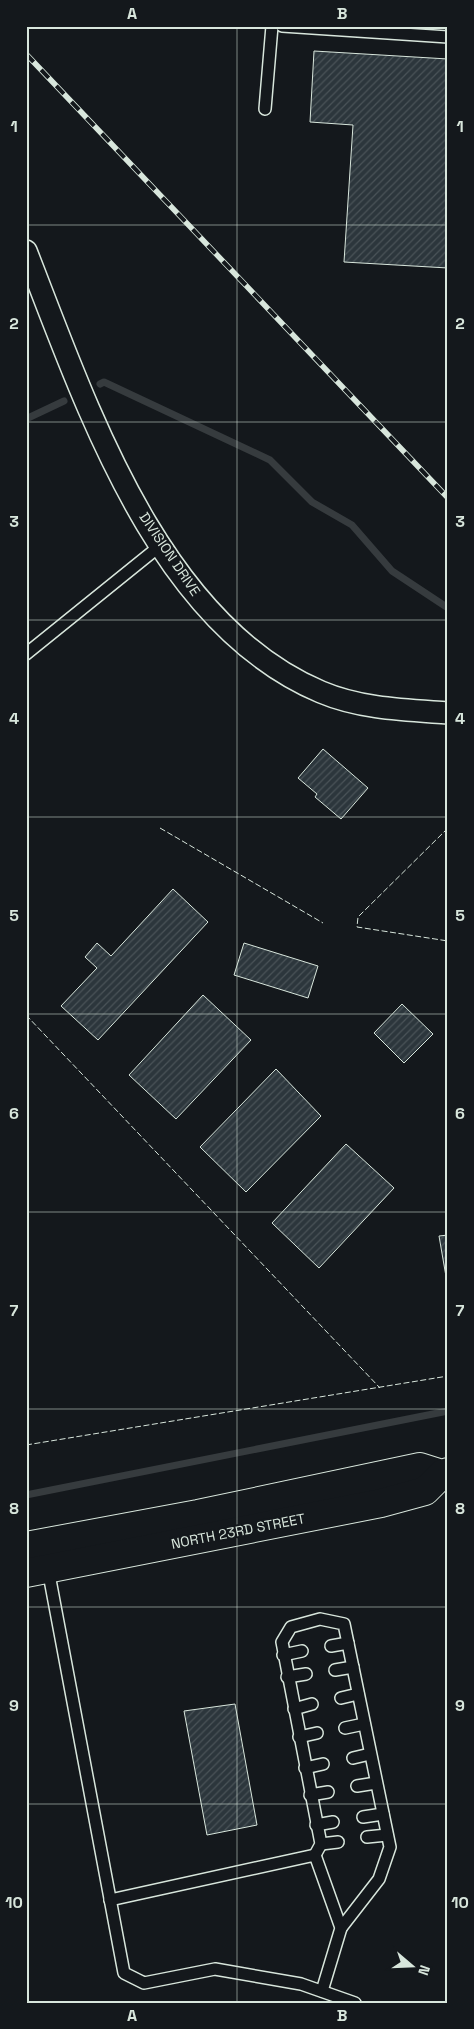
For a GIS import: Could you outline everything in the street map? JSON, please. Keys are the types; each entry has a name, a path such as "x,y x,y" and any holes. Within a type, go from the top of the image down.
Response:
{"main road":[{"name":"NORTH 23RD STREET","path":"26,1546 198,1514 420,1467 445,1473"},
{"name":"NORTH 23RD STREET","path":"37,1570 381,1503 425,1491 445,1473"}],"street":[{"name":"DIVISION DRIVE","path":"26,250 85,400 114,463 161,545 188,585 206,606 241,641 266,662 291,678 322,693 352,702 400,710 448,713"}],"lane":[{"path":"265,109 272,26"},
{"path":"282,26 448,37"},
{"path":"26,654 161,545"},
{"path":"37,1570 110,1900 124,1973 144,1983 215,1969 301,1984 355,2003"},
{"path":"322,1991 341,1928 379,1880 390,1847 344,1624 320,1619 291,1627 282,1642 310,1795 321,1844 315,1855 341,1928"},
{"path":"331,1646 348,1643"},
{"path":"283,1655 302,1651"},
{"path":"334,1670 352,1667"},
{"path":"288,1677 306,1674"},
{"path":"341,1698 358,1694"},
{"path":"294,1709 312,1704"},
{"path":"345,1728 364,1724"},
{"path":"299,1737 317,1733"},
{"path":"353,1758 370,1754"},
{"path":"305,1768 323,1764"},
{"path":"357,1786 376,1783"},
{"path":"310,1795 328,1792"},
{"path":"363,1817 383,1814"},
{"path":"316,1825 333,1822"},
{"path":"367,1838 387,1835"},
{"path":"321,1844 338,1842"},
{"path":"110,1900 315,1855"}],"building":[{"path":"314,51 448,59 448,268 344,262 353,125 310,122"},
{"path":"323,749 368,788 341,819 315,797 317,794 298,778"},
{"path":"173,889 208,922 98,1040 61,1006 97,968 85,957 97,943 111,956"},
{"path":"244,943 318,966 308,998 234,975"},
{"path":"203,995 251,1040 176,1119 129,1075"},
{"path":"402,1004 433,1034 404,1063 374,1033"},
{"path":"276,1069 321,1116 246,1192 200,1147"},
{"path":"346,1144 394,1188 319,1268 272,1223"},
{"path":"448,1235 448,1288 439,1236"},
{"path":"235,1704 257,1825 207,1835 184,1711"}],"waterway":[{"path":"100,384 104,382 270,460 312,502 352,525 392,571 448,608"},
{"path":"26,415 28,418 64,401"},
{"path":"26,1495 448,1411"}],"railway":[{"path":"26,54 448,498"}],"fence":[{"path":"160,828 323,923"},
{"path":"448,828 358,917 357,927 448,941"},
{"path":"26,1015 380,1388"},
{"path":"26,1445 448,1376"}]}
